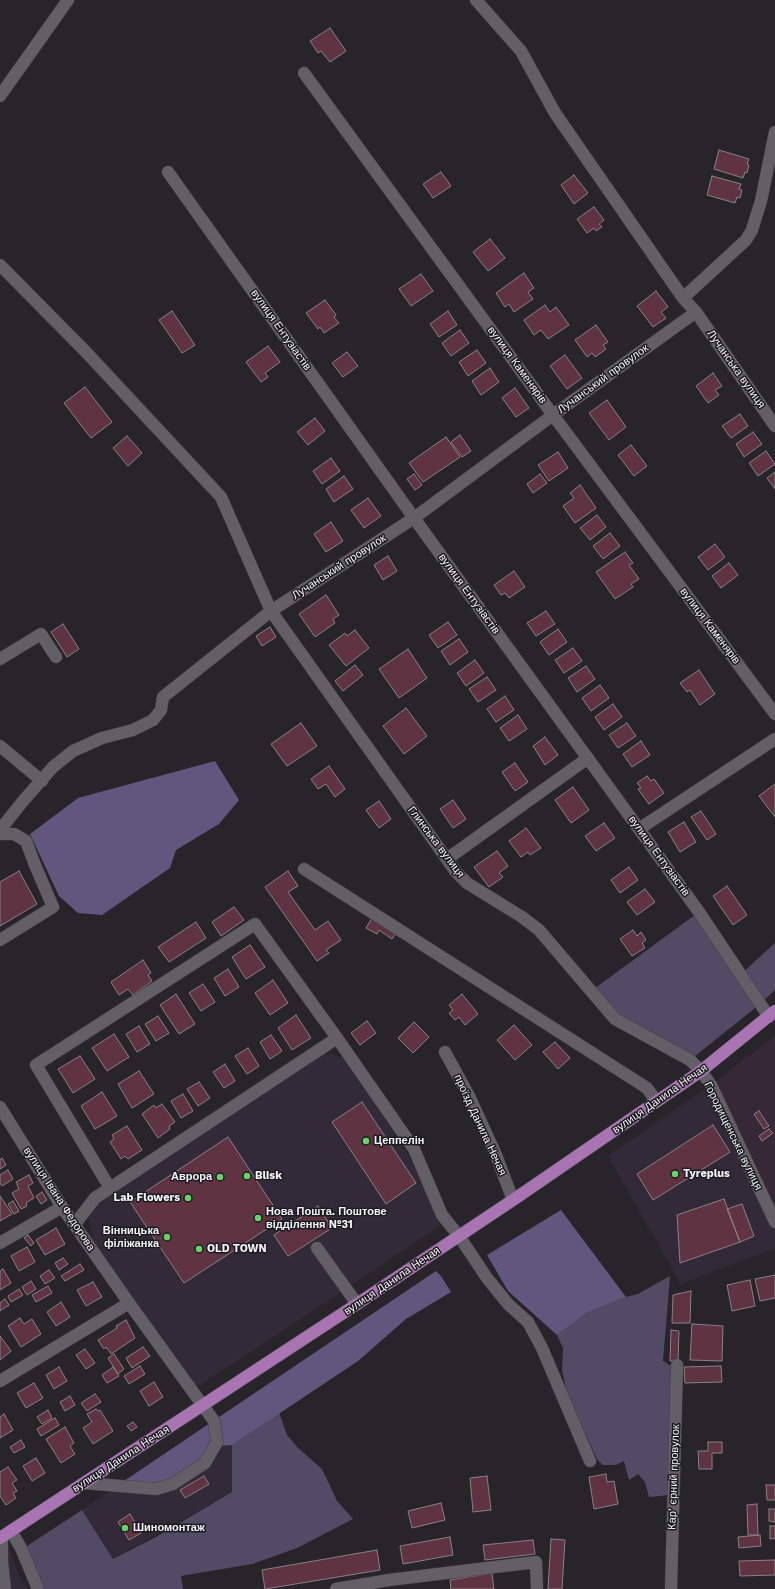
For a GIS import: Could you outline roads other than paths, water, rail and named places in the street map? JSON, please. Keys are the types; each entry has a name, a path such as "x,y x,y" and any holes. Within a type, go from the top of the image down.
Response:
{"main road":[{"name":"вулиця Данила Нечая","path":"4,1536 513,1200 701,1071 772,1014"}],"street":[{"path":"0,96 68,0"},
{"name":"Лучанська вулиця","path":"476,0 521,51 555,113 683,298 696,312 775,426"},
{"name":"вулиця Каменярів","path":"304,73 553,414 775,714"},
{"path":"683,298 746,240 752,230 761,202 775,132"},
{"name":"вулиця Ентузіастів","path":"168,172 414,518 772,1014"},
{"name":"Глинська вулиця","path":"0,265 86,352 221,497 271,611 456,872 467,882 522,917 539,930 615,1019 690,1060 701,1071"},
{"name":"Лучанський провулок","path":"0,830 23,801 54,767 73,751 102,738 133,730 152,720 161,710 162,697 271,611 414,518 553,414 696,312"},
{"path":"0,659 41,634 56,657"},
{"path":"639,829 775,739"},
{"path":"0,746 42,781"},
{"path":"447,859 588,758"},
{"path":"0,834 14,834 26,841 53,907 0,940"},
{"path":"304,869 647,1088 656,1102"},
{"path":"110,1188 36,1065 255,924 414,1149 442,1215 487,1278 508,1304 528,1322 542,1348 590,1461"},
{"path":"75,1224 95,1198 337,1038"},
{"name":"проїзд Данила Нечая","path":"445,1052 469,1096 490,1142 513,1200"},
{"name":"Городищенська вулиця","path":"701,1071 711,1085 775,1222"},
{"name":"вулиця Івана Федорова","path":"0,1107 62,1207 214,1421 217,1442 206,1463 173,1484 156,1489 84,1483"},
{"path":"0,1243 62,1207"},
{"path":"317,1248 357,1304"},
{"path":"0,1381 129,1303"},
{"name":"Карʼєрний провулок","path":"671,1589 677,1365"},
{"path":"4,1536 2,1562 5,1589"},
{"path":"4,1536 21,1548 38,1589"},
{"path":"336,1589 389,1580 536,1562 537,1589"}],"place":[{"name":"Цеппелін","path":"366,1141"},
{"name":"Tyreplus","path":"675,1174"},
{"name":"Blisk","path":"247,1176"},
{"name":"Аврора","path":"220,1177"},
{"name":"Lab Flowers","path":"188,1198"},
{"name":"Нова Пошта. Поштове відділення №31","path":"258,1218"},
{"name":"Вінницька філіжанка","path":"167,1237"},
{"name":"OLD TOWN","path":"199,1249"},
{"name":"Шиномонтаж","path":"125,1528"}]}
